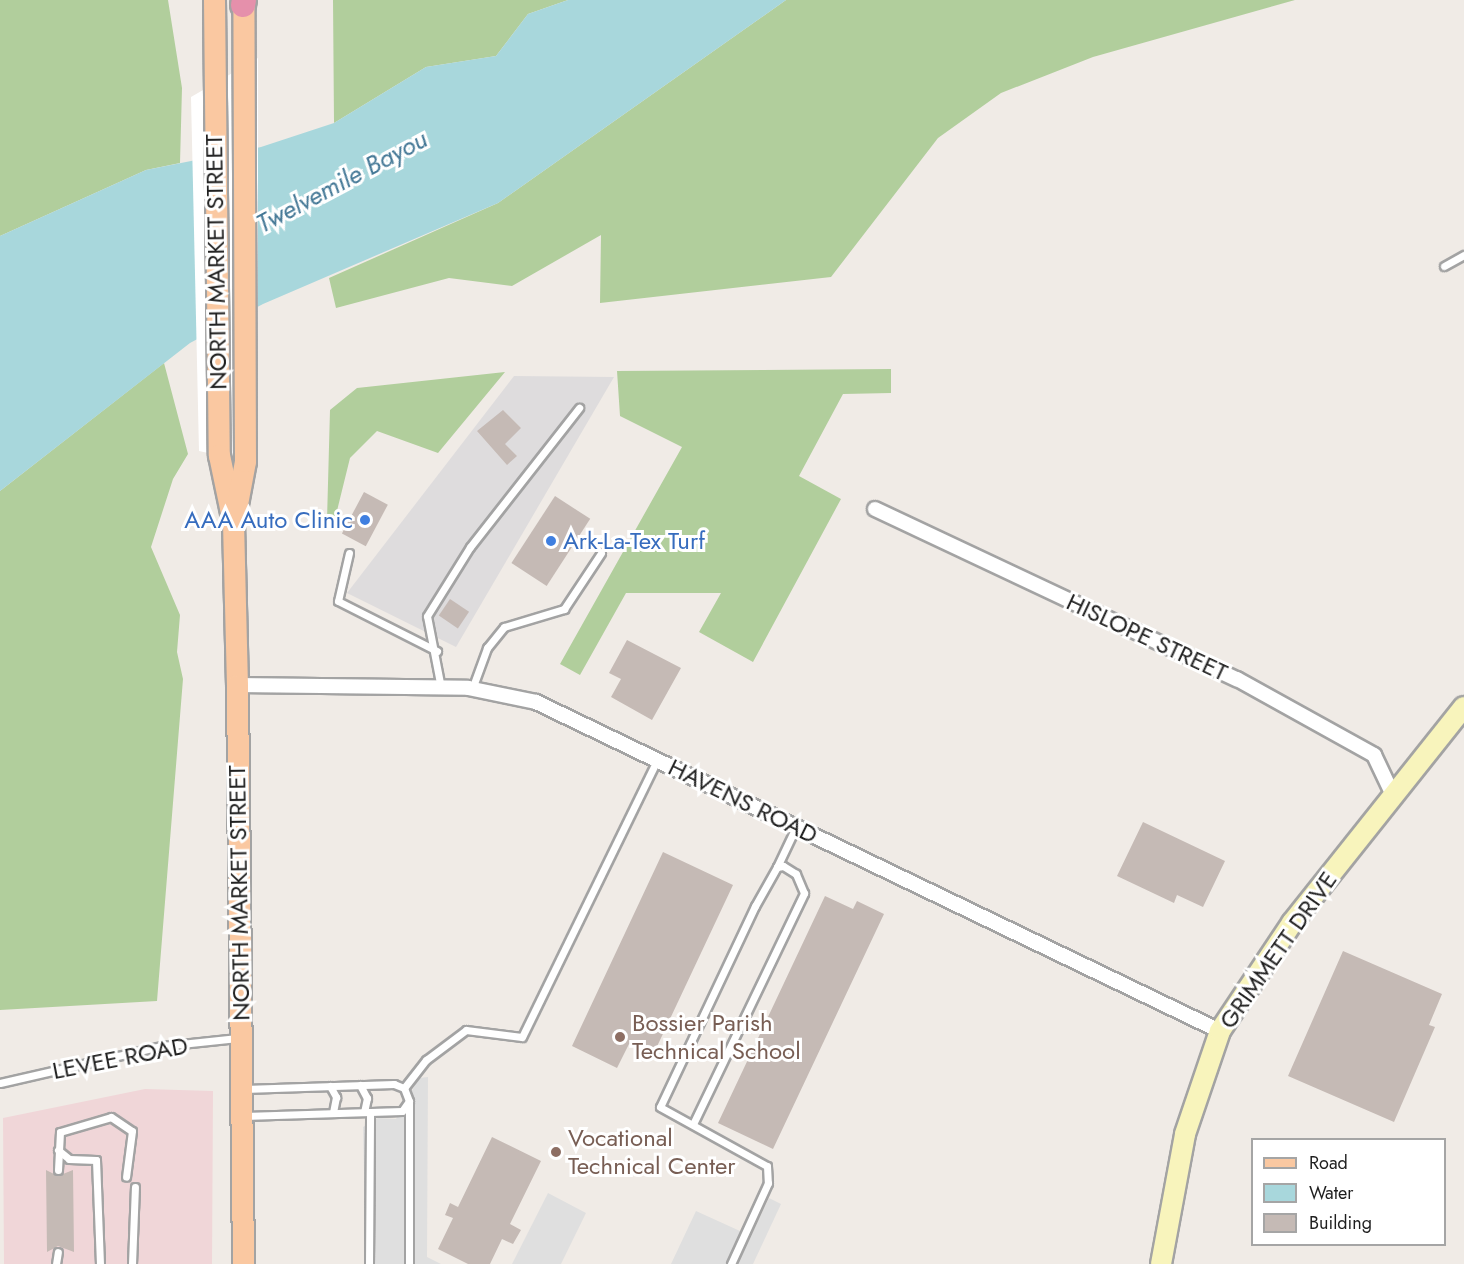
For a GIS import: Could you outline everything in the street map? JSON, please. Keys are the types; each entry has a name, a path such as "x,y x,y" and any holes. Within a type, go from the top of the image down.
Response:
{"main road":[{"name":"NORTH MARKET STREET","path":"214,0 213,85 219,455 233,522 237,685 243,1264"},
{"name":"NORTH MARKET STREET","path":"233,522 245,461 243,2"},
{"name":"GRIMMETT DRIVE","path":"1161,1264 1182,1143 1220,1031 1267,957 1464,707"}],"street":[{"name":"HISLOPE STREET","path":"875,509 1247,684 1374,755 1393,795"},
{"name":"HAVENS ROAD","path":"237,685 472,689 536,702 1220,1031"}],"lane":[{"path":"1444,266 1464,255"},
{"path":"441,688 437,651 426,629 427,616 470,547 579,408"},
{"path":"349,553 338,601 437,651"},
{"path":"472,689 487,648 504,627 564,609 601,553"},
{"path":"404,1088 426,1060 466,1030 522,1037 657,760"},
{"path":"731,1264 770,1174 760,1158 694,1122 660,1107 796,827"},
{"path":"694,1122 804,893 796,874 777,867"},
{"name":"LEVEE ROAD","path":"0,1083 162,1046 240,1038"},
{"path":"241,1090 360,1085 404,1088"},
{"path":"360,1085 367,1098 369,1264"},
{"path":"330,1086 336,1097 333,1113"},
{"path":"404,1088 409,1101 409,1264"},
{"path":"241,1116 402,1111 409,1101"},
{"path":"58,1170 58,1150 63,1130 111,1117 132,1131 130,1167 126,1177"},
{"path":"58,1150 69,1159 96,1160 100,1264"},
{"path":"130,1167 135,1176"},
{"path":"131,1187 132,1264"},
{"path":"58,1252 58,1263"}],"shaded area":[{"path":"514,376 614,377 456,647 347,593"},
{"path":"428,1077 427,1257 441,1264 366,1264 363,1127 378,1118 396,1119 419,1078"},
{"path":"145,1089 213,1091 212,1264 4,1264 3,1118"},
{"path":"548,1193 586,1213 561,1264 512,1264"},
{"path":"769,1198 781,1204 753,1264 671,1264 696,1211 751,1236"}],"green space":[{"path":"0,0 168,0 182,88 180,163 146,170 0,236"},
{"path":"333,0 568,0 528,14 496,56 426,67 334,123"},
{"path":"786,0 1295,0 1093,57 1001,93 938,138 831,277 600,303 601,235 512,286 449,278 336,308 329,278 498,203"},
{"path":"164,363 188,454 173,479 151,547 180,615 177,652 183,679 157,1001 0,1010 0,491"},
{"path":"891,369 891,393 843,394 799,476 841,499 753,662 699,632 721,593 626,593 580,675 560,664 682,447 620,416 617,371"},
{"path":"505,372 438,453 377,431 350,458 334,523 327,520 330,410 357,388"}],"water":[{"name":"Twelvemile Bayou","path":"568,0 786,0 498,203 263,304 190,343 0,491 0,236 146,170 261,147 334,123 426,67 496,56 528,14"}],"pier":[{"path":"258,58 258,464 199,451 191,97"}],"building":[{"path":"503,410 521,428 505,444 517,456 507,465 477,431"},
{"name":"AAA Auto Clinic","path":"364,492 388,505 366,546 342,533"},
{"name":"Ark-La-Tex Turf","path":"555,496 590,519 547,586 511,563"},
{"path":"450,599 469,612 458,628 439,616"},
{"path":"627,640 681,668 652,720 611,697 621,679 609,673"},
{"path":"1143,822 1225,861 1203,907 1177,895 1174,903 1117,876"},
{"path":"663,852 733,885 653,1055 629,1044 617,1068 572,1046"},
{"path":"825,896 853,909 857,901 884,914 773,1149 718,1123"},
{"path":"1343,951 1442,994 1429,1025 1435,1027 1394,1122 1288,1076"},
{"path":"492,1137 541,1161 510,1224 521,1230 513,1244 502,1239 490,1264 468,1264 438,1249 453,1218 445,1215 450,1203 458,1207"},
{"path":"46,1170 58,1176 73,1170 74,1252 58,1246 47,1252"}],"place":[{"name":"AAA Auto Clinic","path":"365,520"},
{"name":"Ark-La-Tex Turf","path":"551,541"},
{"name":"Bossier Parish Technical School","path":"620,1037"},
{"name":"Vocational Technical Center","path":"556,1152"}]}
